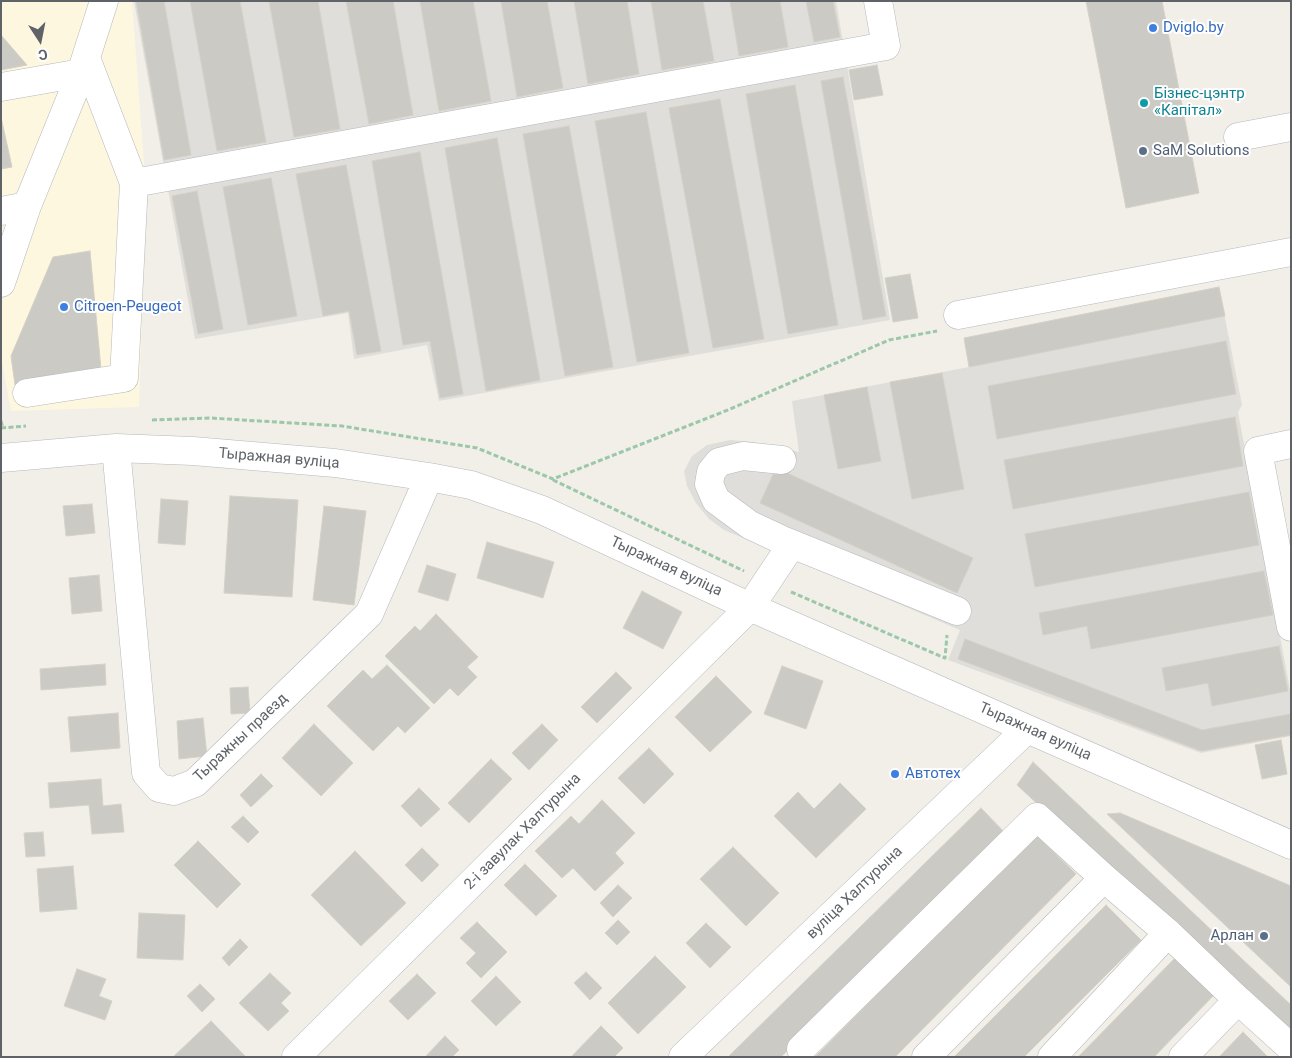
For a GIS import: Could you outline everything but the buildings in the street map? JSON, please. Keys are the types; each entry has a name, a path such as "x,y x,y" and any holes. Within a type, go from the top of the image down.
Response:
{"street":[{"path":"1,283 14,209 84,65 104,1"},
{"path":"134,183 886,46 878,1"},
{"path":"5,80 84,65"},
{"path":"27,394 124,378 134,183 84,65"},
{"path":"1238,137 1290,129"},
{"path":"958,315 1291,252"},
{"path":"1291,444 1258,451 1291,627"},
{"name":"Тыражная вуліца","path":"1,458 116,448 193,451 335,463 471,485 542,510 750,606 1291,845"},
{"name":"Тыражны праезд","path":"116,448 146,773 159,788 174,791 195,783 369,614 429,477"},
{"path":"782,460 743,456 719,462 710,472 709,484 716,500 750,525 952,620"},
{"name":"2-і завулак Халтурына","path":"296,1057 750,606 792,544"},
{"name":"вуліца Халтурына","path":"683,1057 1027,729"},
{"path":"800,1049 1037,817 1168,933 1291,1048"},
{"path":"926,1057 1104,878"},
{"path":"1052,1057 1168,933"},
{"path":"1182,1057 1238,1000"}],"path":[{"path":"150,420 210,418 342,426 477,448 553,480 723,412 889,340"},
{"path":"1,421 2,428 32,426"},
{"path":"944,658 952,620"}],"shaded area":[{"path":"1,1 132,1 146,191 139,407 11,411 1,357"},
{"path":"134,1 836,1 890,320 439,401 427,345 354,359 348,313 195,339"},
{"path":"1219,287 1242,405 1238,412 1291,695 1291,736 1201,753 948,660 960,630 724,530 709,519 696,503 687,486 684,471 692,456 707,445 730,440 753,442 799,452 792,401 969,367 964,338"}],"place":[{"name":"Dviglo.by","path":"1153,28"},
{"name":"Бізнес-цэнтр «Капітал»","path":"1144,103"},
{"name":"SaM Solutions","path":"1143,151"},
{"name":"Citroen-Peugeot","path":"64,307"},
{"name":"Автотех","path":"895,774"},
{"name":"Арлан","path":"1264,936"}]}
